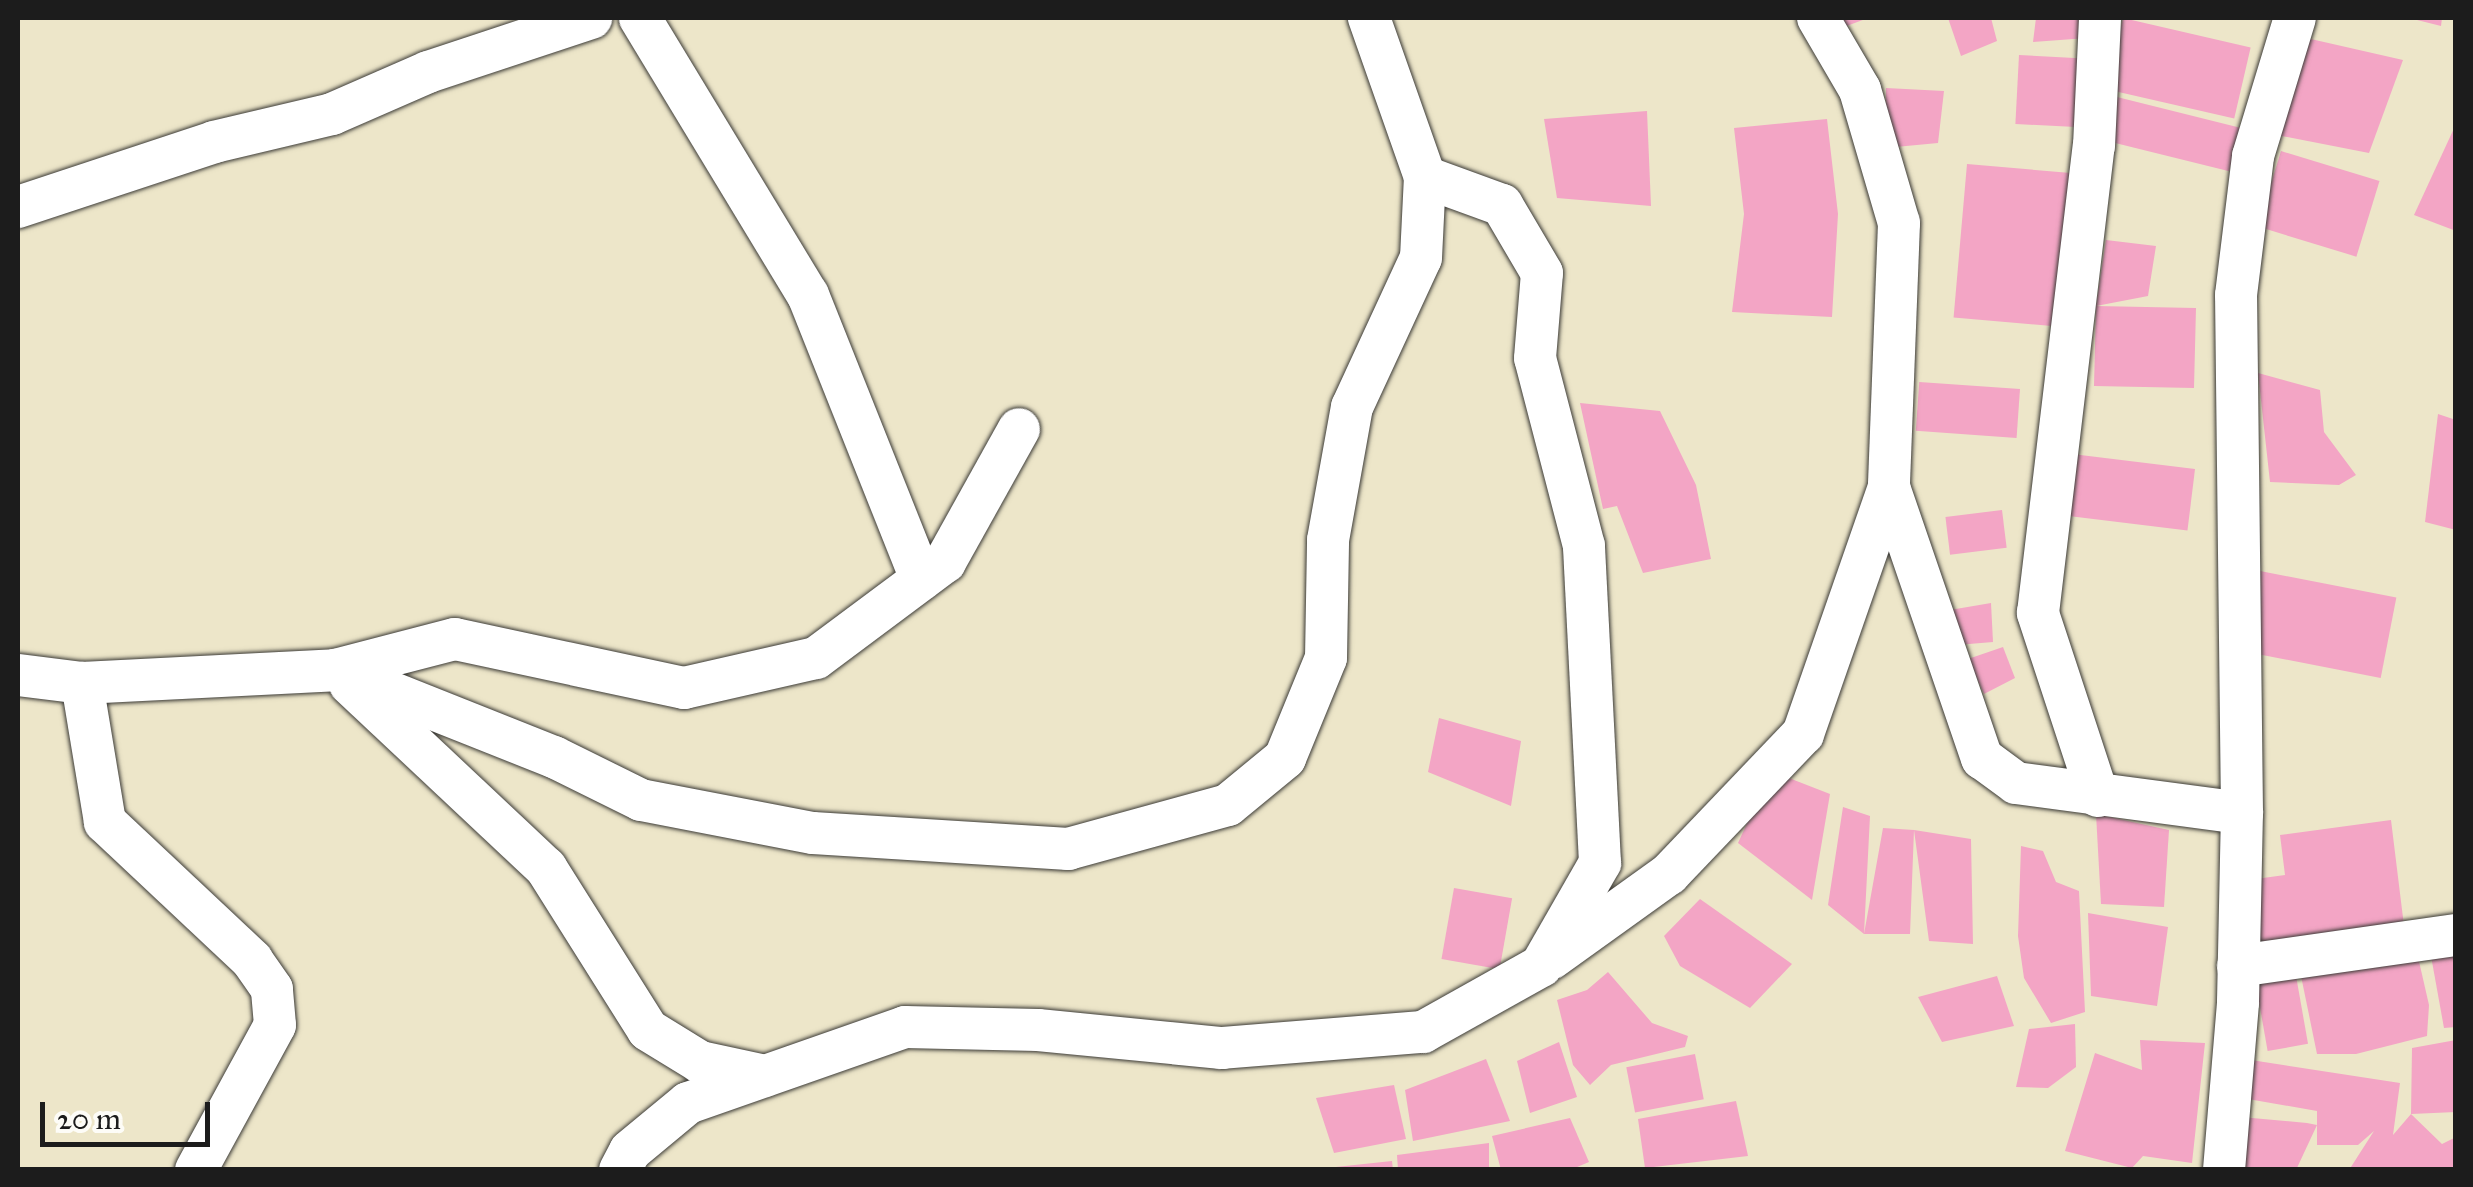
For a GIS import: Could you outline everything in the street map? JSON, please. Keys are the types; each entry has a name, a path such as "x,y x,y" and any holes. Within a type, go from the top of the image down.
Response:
{"street":[{"path":"18,207 214,142 332,114 428,72 591,18"},
{"path":"640,18 808,295 921,579"},
{"path":"335,670 554,757 641,800 813,833 1068,848 1228,805 1285,758 1326,658 1328,540 1352,408 1420,258 1425,177 1369,18"},
{"path":"620,1170 630,1152 688,1104 905,1027 1038,1030 1222,1048 1423,1032 1541,966 1670,874 1803,734 1889,487 1899,223 1860,90 1818,18"},
{"path":"2098,796 2038,613 2094,146 2100,18"},
{"path":"2224,1170 2238,966 2242,813 2236,295 2253,156 2295,18"},
{"path":"1425,177 1502,205 1542,272 1535,358 1584,546 1600,863 1541,966"},
{"path":"18,675 82,683 335,670 455,639 684,688 816,658 945,562 1019,429"},
{"path":"1889,487 1982,758 2016,783 2242,813"},
{"path":"335,670 546,868 648,1030 700,1062 765,1076"},
{"path":"82,683 105,822 252,960 272,989 275,1025 196,1170"},
{"path":"2238,966 2456,935"}],"building":[{"path":"1841,18 1868,18 1844,27"},
{"path":"1948,18 1991,18 1997,41 1961,56"},
{"path":"2036,18 2088,18 2087,38 2033,42"},
{"path":"2123,18 2251,47 2234,119 2107,89"},
{"path":"2409,18 2442,18 2441,26"},
{"path":"2302,37 2403,60 2369,153 2272,134"},
{"path":"2019,55 2089,59 2085,128 2015,124"},
{"path":"1886,88 1944,91 1938,143 1885,148"},
{"path":"2113,96 2240,128 2229,171 2102,140"},
{"path":"1647,111 1651,206 1557,198 1544,119"},
{"path":"1827,119 1838,214 1832,317 1732,312 1744,214 1734,128"},
{"path":"2456,124 2456,231 2414,215"},
{"path":"2281,151 2379,181 2356,257 2258,227"},
{"path":"1967,164 2074,173 2060,327 1954,317"},
{"path":"2106,240 2156,246 2148,296 2096,306"},
{"path":"2096,306 2196,308 2194,388 2094,386"},
{"path":"2258,373 2320,390 2324,432 2356,475 2339,485 2270,482"},
{"path":"1919,382 2020,389 2017,438 1916,431"},
{"path":"1580,403 1660,411 1696,485 1711,559 1643,573 1617,506 1603,509"},
{"path":"2438,414 2456,420 2456,530 2425,522"},
{"path":"2064,453 2195,469 2187,531 2056,515"},
{"path":"2002,510 2007,548 1950,555 1945,517"},
{"path":"2255,570 2396,597 2381,678 2239,650"},
{"path":"1991,603 1993,642 1957,645 1950,610"},
{"path":"2003,647 2015,678 1984,694 1968,659"},
{"path":"1439,718 1521,741 1511,806 1428,772"},
{"path":"1771,771 1830,794 1812,900 1738,843"},
{"path":"1843,807 1870,816 1864,934 1828,905"},
{"path":"2096,814 2169,830 2164,907 2101,904"},
{"path":"2391,820 2405,934 2252,959 2241,881 2285,875 2280,835"},
{"path":"1883,828 1914,830 1910,934 1864,934"},
{"path":"1914,830 1971,839 1973,944 1929,941"},
{"path":"2021,846 2043,851 2056,882 2079,891 2085,1012 2051,1023 2024,978 2018,936"},
{"path":"1454,888 1512,898 1500,969 1441,959"},
{"path":"1700,899 1792,964 1750,1008 1680,966 1664,936"},
{"path":"2088,913 2168,927 2157,1006 2091,996"},
{"path":"2456,951 2456,1027 2444,1028 2431,956"},
{"path":"2418,957 2429,1005 2427,1036 2356,1054 2317,1054 2300,971"},
{"path":"2295,970 2308,1044 2268,1051 2255,977"},
{"path":"1608,972 1652,1023 1688,1036 1685,1047 1611,1065 1590,1085 1573,1065 1557,1000 1587,990"},
{"path":"1997,976 2014,1026 1942,1042 1918,997"},
{"path":"2075,1024 2076,1067 2048,1088 2016,1087 2029,1029"},
{"path":"2140,1040 2205,1043 2192,1163 2143,1156 2132,1168 2065,1151 2095,1053 2142,1070"},
{"path":"2456,1040 2456,1112 2411,1114 2412,1048"},
{"path":"1559,1042 1577,1097 1530,1113 1517,1061"},
{"path":"1695,1054 1704,1099 1635,1113 1626,1067"},
{"path":"1486,1059 1510,1121 1413,1141 1405,1090"},
{"path":"2251,1060 2400,1083 2393,1135 2411,1114 2442,1144 2456,1137 2456,1170 2349,1170 2374,1131 2358,1145 2317,1145 2317,1111 2248,1099"},
{"path":"1394,1085 1406,1139 1334,1153 1316,1098"},
{"path":"1736,1101 1748,1156 1645,1168 1638,1119"},
{"path":"2241,1117 2317,1125 2296,1170 2240,1170"},
{"path":"1570,1118 1589,1162 1570,1170 1501,1170 1492,1136"},
{"path":"1489,1143 1489,1170 1398,1170 1397,1155"},
{"path":"1392,1161 1393,1170 1327,1170 1326,1168"}]}
